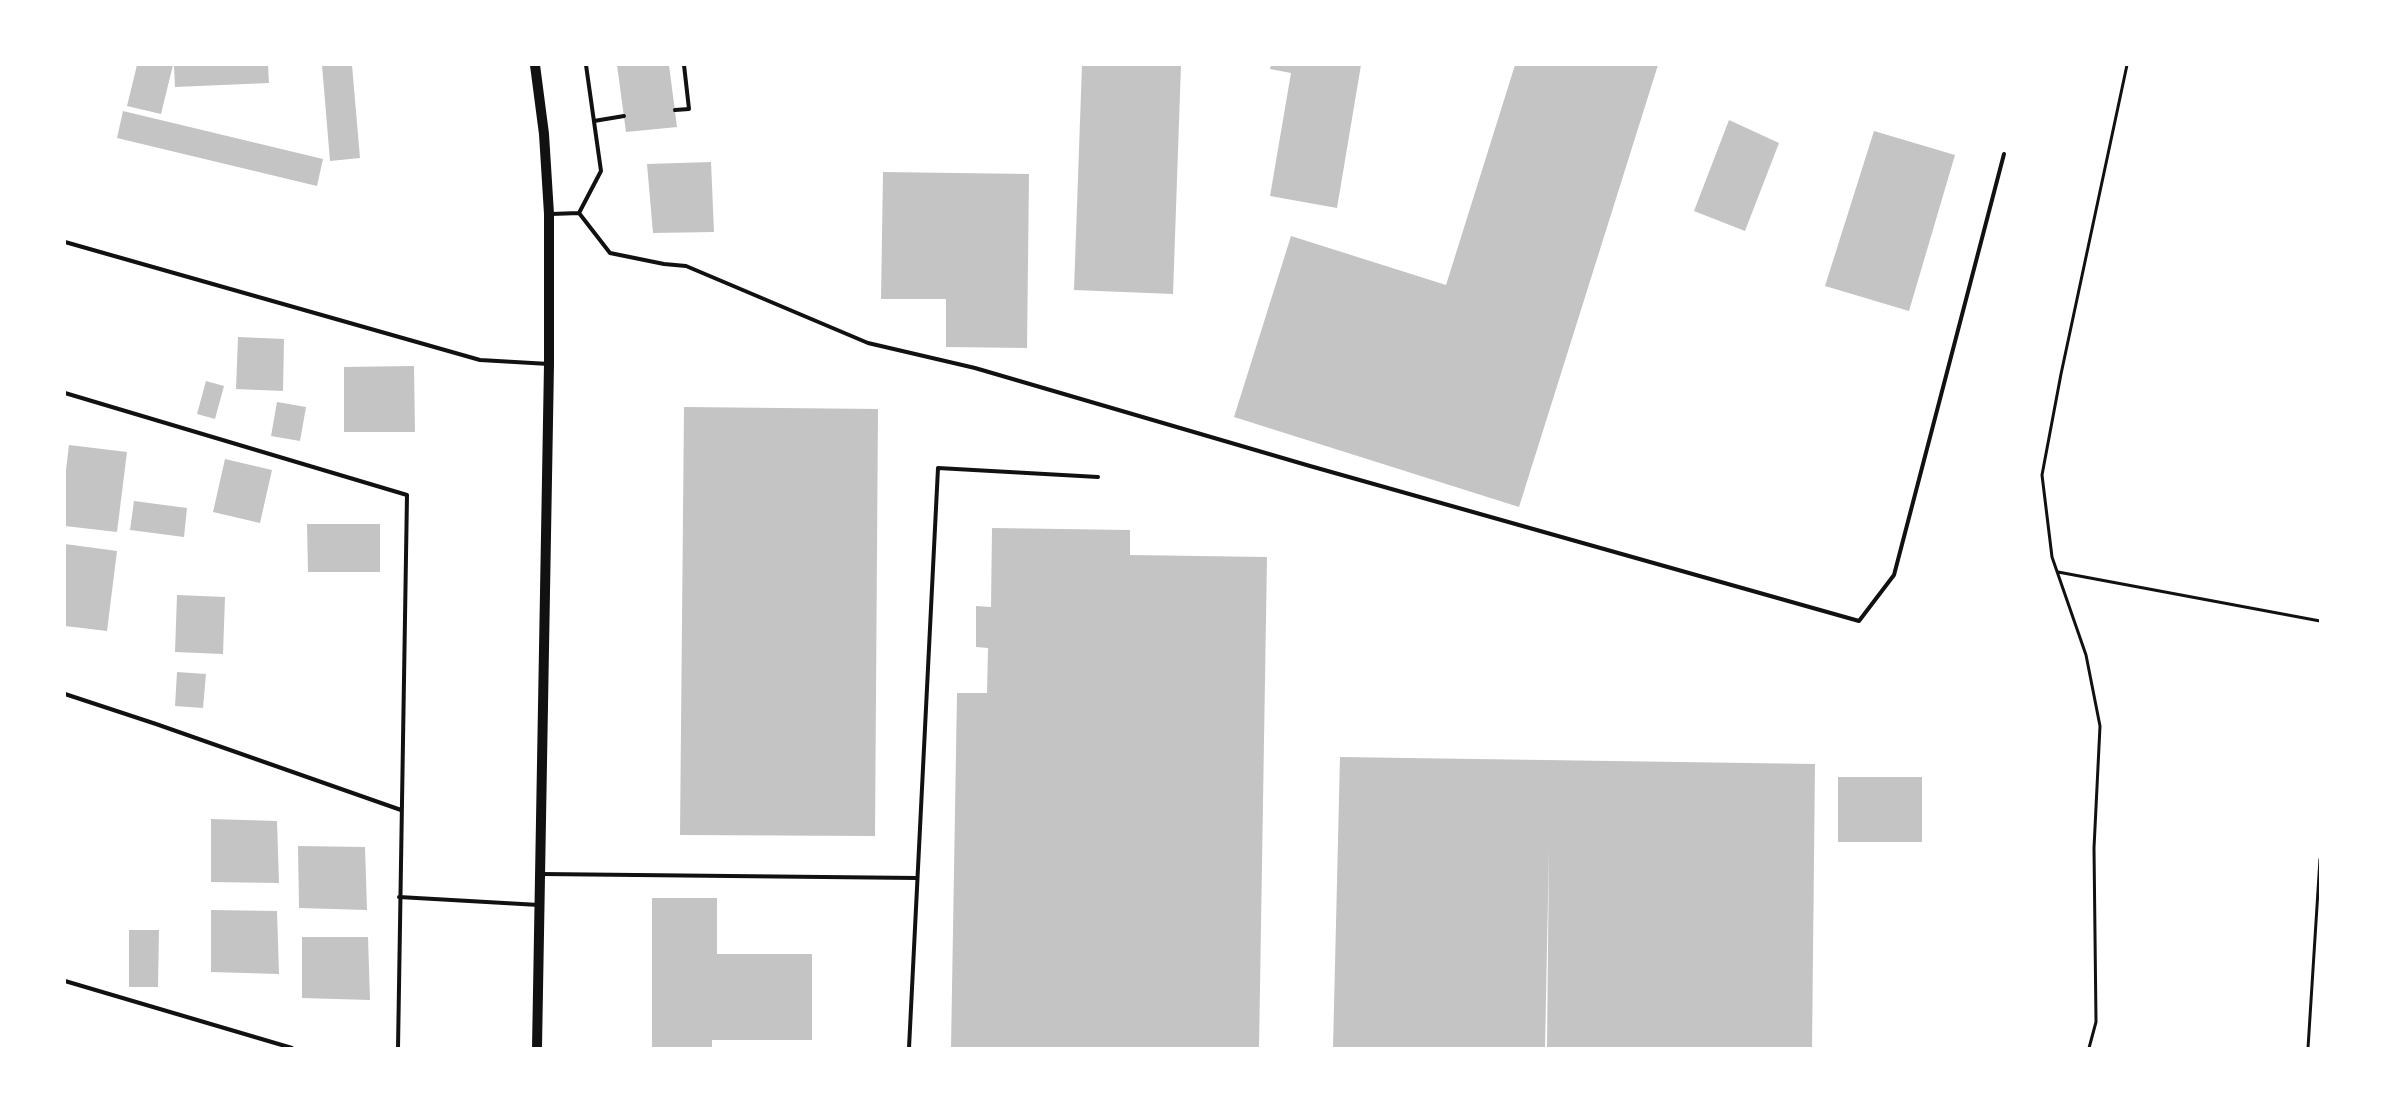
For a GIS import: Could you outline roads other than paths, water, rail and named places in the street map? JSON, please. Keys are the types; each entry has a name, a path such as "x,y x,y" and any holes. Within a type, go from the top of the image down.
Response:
{"main road":[{"path":"535,65 544,134 549,214 549,364 537,1048"}],"lane":[{"path":"579,213 601,171 586,65"},
{"path":"674,110 689,109 684,65"},
{"path":"594,121 624,116"},
{"path":"579,213 610,253 686,266 868,344 975,368 1310,466 1859,621 1894,575 2004,154"},
{"path":"549,214 579,213"},
{"path":"65,242 480,360 549,364"},
{"path":"65,393 407,495 398,1048"},
{"path":"909,1048 938,468 1098,477"},
{"path":"65,694 401,810"},
{"path":"539,874 917,878"},
{"path":"399,897 539,905"},
{"path":"65,981 292,1048"}]}
